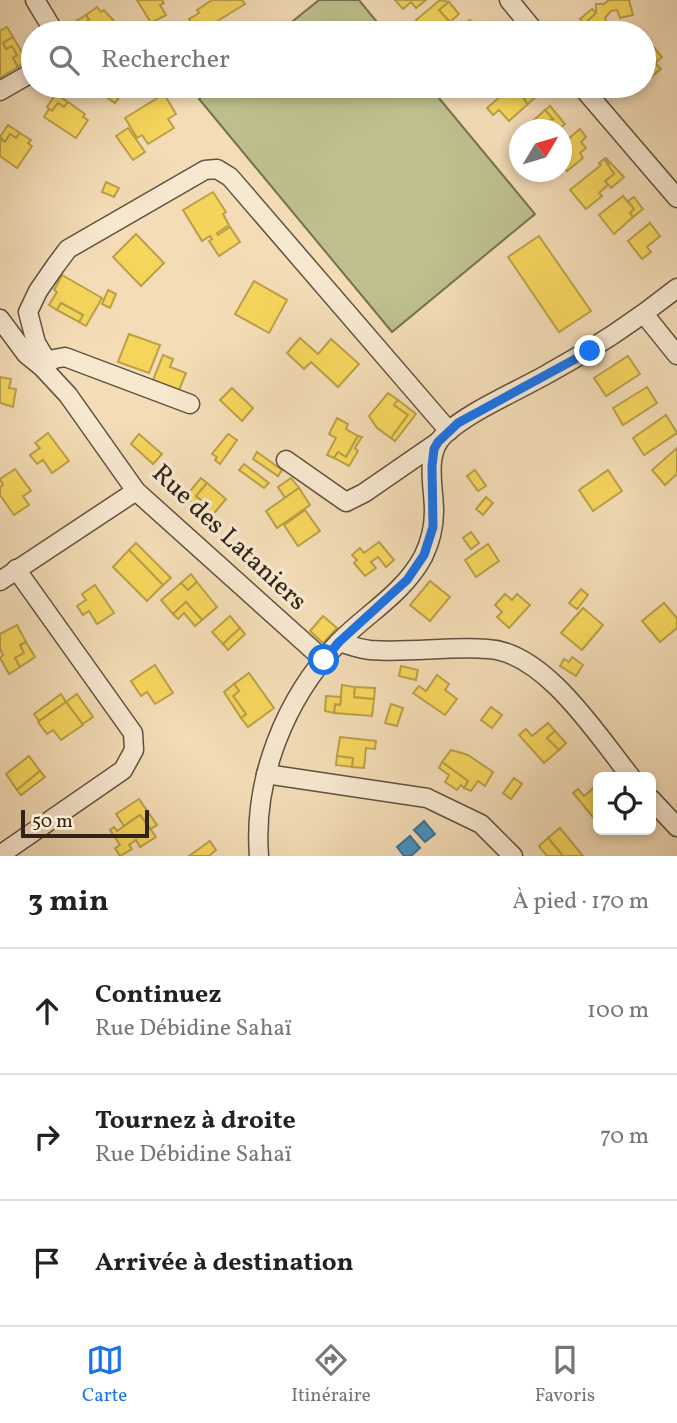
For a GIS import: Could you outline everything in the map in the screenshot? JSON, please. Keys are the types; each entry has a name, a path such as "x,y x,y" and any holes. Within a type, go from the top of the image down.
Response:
{"street":[{"path":"35,0 48,21"},
{"path":"510,1 526,21"},
{"path":"0,91 21,79"},
{"path":"591,98 677,198"},
{"path":"190,404 65,357 45,365 28,312 38,291 68,249 205,170 216,169 230,177 443,437"},
{"path":"286,460 346,502 364,493 443,437 458,423 590,351 677,288"},
{"path":"644,314 677,355"},
{"name":"Rue des Lataniers","path":"0,319 26,354 45,365 136,491 324,660"},
{"path":"0,339 26,354"},
{"path":"259,856 257,829 266,774 289,709 339,642 407,580 424,555 433,527 434,449 443,437"},
{"path":"0,581 136,491"},
{"path":"0,855 123,770 134,750 133,733 16,569"},
{"path":"339,642 368,650 490,649 512,655 535,669 563,695 627,772"},
{"path":"266,774 427,798 481,824 513,856"},
{"path":"656,804 677,827"}],"green space":[{"path":"319,0 359,0 376,21 293,21"},
{"path":"439,98 535,214 392,332 199,99"}],"building: Logements":[{"path":"137,0 162,0 164,3 160,5 166,15 150,21"},
{"path":"212,0 242,0 245,4 217,21 190,21 189,19 199,13 197,10"},
{"path":"395,0 426,0 416,8 411,2 403,9"},
{"path":"440,0 449,2 439,10 449,21 416,20"},
{"path":"609,0 629,0 633,15 620,18 617,10 611,11 605,18 606,21 587,21 596,13 596,4 604,4"},
{"path":"449,2 459,14 449,21 439,10"},
{"path":"97,7 101,12 104,10 114,21 88,21 86,15"},
{"path":"592,9 596,13 587,21 580,19"},
{"path":"86,15 89,20 88,21 76,21"},
{"path":"7,27 13,37 3,43 6,49 12,46 17,55 13,58 18,67 0,78 0,31"},
{"path":"13,37 21,51 21,65 18,67 13,58 17,55 12,46 6,49 3,43"},
{"path":"656,50 662,57 656,62"},
{"path":"53,98 62,98 68,102 64,107 58,103 52,111 47,107"},
{"path":"158,98 166,98 176,114 168,119 174,128 148,144 142,135 137,138 125,118"},
{"path":"498,98 525,98 528,104 509,121 499,110 493,115 487,108"},
{"path":"525,98 535,98 528,104"},
{"path":"68,102 85,114 83,117 88,120 76,138 44,117 49,109 52,111 58,103 64,107"},
{"path":"550,106 561,119 553,119 545,110"},
{"path":"545,110 553,119 535,119"},
{"path":"8,125 20,133 16,138 10,134 5,142 0,137"},
{"path":"128,128 145,152 133,160 116,136"},
{"path":"580,129 586,137 581,142 586,148 580,153 583,158 572,167 572,136"},
{"path":"20,133 31,140 28,143 32,146 17,168 0,156 0,139 5,142 10,134 16,138"},
{"path":"604,159 624,177 611,188 605,181 614,174 607,166 609,164"},
{"path":"604,159 614,174 605,181 608,185 599,193 602,196 586,209 570,190 601,165 599,163"},
{"path":"106,182 119,188 114,197 102,192"},
{"path":"213,192 226,212 223,214 229,225 217,233 218,235 230,227 240,242 219,256 209,241 212,239 210,236 202,241 183,210"},
{"path":"623,196 634,209 630,213 633,217 614,234 599,215"},
{"path":"634,197 643,209 633,217 630,213 634,209 628,201"},
{"path":"650,223 660,236 647,247 651,252 642,259 628,241"},
{"path":"136,234 164,263 141,286 113,257"},
{"path":"539,236 591,311 559,332 508,257"},
{"path":"62,275 102,298 86,326 79,322 83,315 61,303 57,310 49,305 57,292 54,290"},
{"path":"254,281 287,300 269,333 235,314"},
{"path":"108,290 116,294 110,308 102,304"},
{"path":"61,303 83,315 79,322 57,310"},
{"path":"129,334 160,345 149,373 118,362"},
{"path":"300,338 318,354 331,339 359,364 338,387 311,362 304,369 287,353"},
{"path":"163,355 173,359 170,367 186,373 179,390 153,380"},
{"path":"628,356 640,374 606,396 594,378"},
{"path":"0,377 11,379 9,388 16,389 13,407 0,403"},
{"path":"647,387 657,403 623,425 613,408"},
{"path":"232,388 253,408 242,421 220,400"},
{"path":"388,393 398,400 394,405 408,415 391,438 377,428 369,416"},
{"path":"398,400 416,414 395,441 391,438 408,415 394,405"},
{"path":"666,415 677,433 644,455 633,438"},
{"path":"337,418 348,424 346,429 358,436 346,457 338,452 334,458 327,455 336,438 329,434"},
{"path":"48,433 69,461 52,473 43,460 37,464 30,455 40,448 35,443"},
{"path":"139,434 162,454 153,464 131,444"},
{"path":"228,434 237,440 220,464 212,454"},
{"path":"358,436 362,437 355,448 358,451 349,466 334,458 338,452 346,457"},
{"path":"677,448 677,474 665,485 652,470"},
{"path":"257,452 282,470 278,476 253,459"},
{"path":"244,464 269,483 264,488 239,470"},
{"path":"15,469 31,491 23,496 29,505 14,515 0,495 0,487 3,485 0,479"},
{"path":"475,470 486,486 478,491 467,476"},
{"path":"608,470 622,491 593,511 579,490"},
{"path":"201,478 207,483 196,496 207,505 202,511 185,497"},
{"path":"291,478 299,488 285,498 278,487"},
{"path":"207,483 226,499 210,518 202,511 207,505 196,496"},
{"path":"299,488 310,505 277,528 266,511"},
{"path":"486,497 493,503 483,515 476,509"},
{"path":"305,510 320,531 298,546 284,525"},
{"path":"471,532 479,543 471,549 463,538"},
{"path":"379,542 394,560 386,567 378,557 371,562 376,568 365,576 354,563 357,560 352,555 360,548 364,553"},
{"path":"136,543 171,578 163,585 129,550"},
{"path":"488,544 499,561 476,577 465,560"},
{"path":"129,550 163,585 147,601 113,567"},
{"path":"191,574 197,582 188,590 181,583"},
{"path":"430,581 450,597 430,621 410,605"},
{"path":"197,582 217,607 202,620 186,602 173,614 161,600 181,583 188,590"},
{"path":"95,585 114,613 97,624 89,611 83,615 77,606 86,600 82,594"},
{"path":"581,589 588,595 577,609 569,603"},
{"path":"505,594 512,600 517,594 530,605 509,628 497,617 502,612 495,605"},
{"path":"186,602 202,620 195,626 184,613 178,619 173,614"},
{"path":"664,603 677,618 677,628 660,642 642,621"},
{"path":"583,608 603,625 582,650 561,633"},
{"path":"230,616 240,628 223,644 212,632"},
{"path":"323,616 337,628 323,643 310,631"},
{"path":"17,625 26,642 20,645 24,653 15,658 20,667 9,674 0,658 3,655 0,649 0,634"},
{"path":"240,628 245,634 228,650 223,644"},
{"path":"26,642 35,657 20,667 15,658 24,653 20,645"},
{"path":"572,657 583,665 576,676 560,666 564,659 569,662"},
{"path":"155,665 173,693 155,704 147,692 141,696 131,681"},
{"path":"401,666 418,670 416,680 399,676"},
{"path":"249,673 274,708 248,727 241,718 246,714 233,696 239,691 234,684"},
{"path":"437,675 449,684 445,690 457,699 445,715 413,693 419,686 426,691"},
{"path":"234,684 239,691 233,696 246,714 241,718 224,692"},
{"path":"342,685 355,687 354,697 374,699 372,716 334,713 335,704 340,705"},
{"path":"355,687 375,688 374,699 354,697"},
{"path":"61,694 66,702 39,721 34,714"},
{"path":"77,694 93,717 83,724 66,702"},
{"path":"326,696 341,697 340,705 335,704 334,713 325,711"},
{"path":"66,702 83,725 61,740 53,730 47,734 38,722"},
{"path":"391,704 403,708 397,726 385,723"},
{"path":"491,707 502,715 492,728 481,720"},
{"path":"548,723 555,731 547,738 559,750 544,763 519,735 526,729 532,736"},
{"path":"555,731 566,743 559,750 547,738"},
{"path":"340,737 376,741 375,749 366,748 364,768 352,767 353,758 337,756"},
{"path":"451,750 468,755 493,772 485,786 478,781 471,791 464,788 468,781 442,762"},
{"path":"29,756 40,771 17,790 6,774"},
{"path":"337,756 353,758 352,767 336,765"},
{"path":"442,762 468,781 464,788 461,785 457,790 445,782 449,775 439,768"},
{"path":"40,771 45,777 21,795 17,790"},
{"path":"514,778 522,784 511,799 503,793"},
{"path":"593,788 593,817 573,793 578,789 584,796"},
{"path":"139,799 157,825 151,829 140,815 124,826 116,814"},
{"path":"140,815 156,837 140,847 136,840 129,845 132,849 120,856 115,848 120,845 110,830 114,827 117,831"},
{"path":"560,828 583,856 563,856 548,838"},
{"path":"548,838 563,856 547,856 539,846"},
{"path":"210,841 216,850 209,856 189,856"}],"building: Écoles":[{"path":"424,821 435,834 425,842 414,830"},
{"path":"410,836 420,848 411,856 404,856 397,847"}],"route":[{"path":"324,660 339,642 394,594 424,555 433,527 432,466 434,449 438,442 458,423 590,351"}]}
